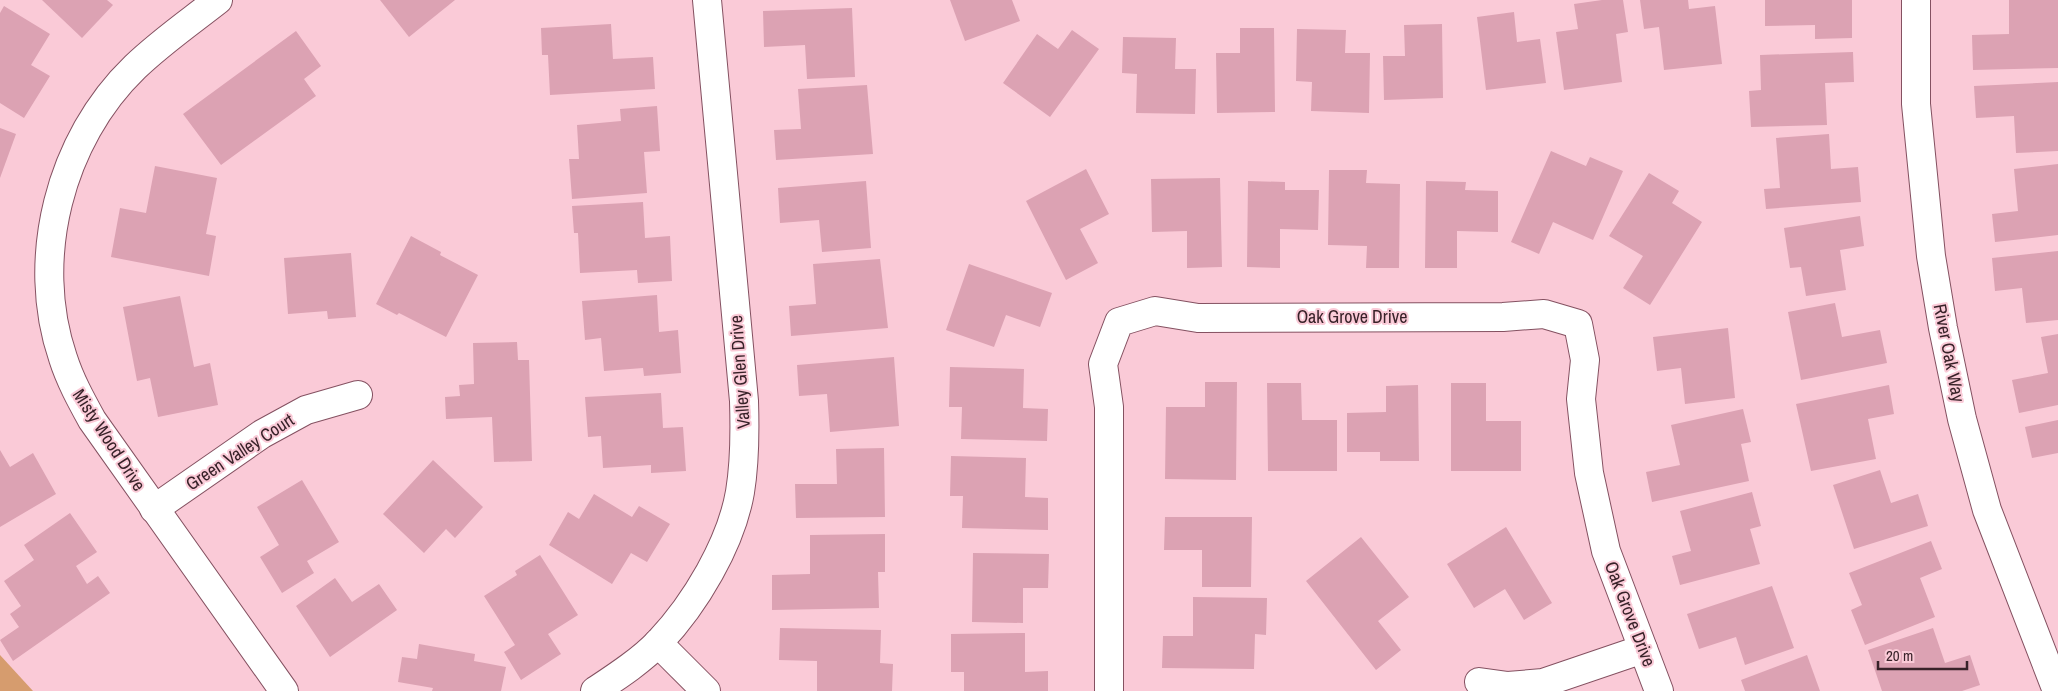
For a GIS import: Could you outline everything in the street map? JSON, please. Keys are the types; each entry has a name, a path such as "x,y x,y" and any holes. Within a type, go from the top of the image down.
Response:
{"street":[{"name":"Misty Wood Drive","path":"218,0 135,67 114,91 93,120 63,182 54,216 50,250 50,284 54,321 62,357 74,387 92,420 284,691"},
{"name":"Valley Glen Drive","path":"595,691 658,643 690,603 712,568 730,529 740,493 745,449 744,401 707,0"},
{"name":"River Oak Way","path":"1916,0 1916,104 1930,247 1943,328 1962,419 1987,510 2057,691"},
{"name":"Oak Grove Drive","path":"1109,691 1108,407 1103,364 1119,322 1155,311 1198,318 1504,317 1544,314 1578,324 1585,360 1581,399 1588,473 1606,551 1659,691"},
{"name":"Green Valley Court","path":"154,509 262,434 306,410 358,395"},
{"path":"658,643 706,691"},
{"path":"1479,682 1508,686 1543,683 1643,649"}],"shaded area":[{"path":"0,655 33,691 0,691"}],"building":[{"path":"42,0 107,0 113,5 82,38"},
{"path":"380,0 455,0 409,37"},
{"path":"950,0 1012,0 1020,21 965,41"},
{"path":"1602,0 1623,0 1628,32 1616,34 1622,82 1564,90 1556,32 1578,29 1574,4"},
{"path":"1640,0 1688,0 1689,9 1715,6 1722,64 1664,70 1659,27 1644,29"},
{"path":"1765,0 1852,0 1852,38 1815,39 1815,25 1765,26"},
{"path":"2009,0 2058,0 2058,68 1973,70 1972,35 2009,34"},
{"path":"4,6 50,34 31,65 50,76 24,118 0,103 0,13"},
{"path":"852,8 855,77 807,79 805,45 764,47 763,11"},
{"path":"1514,12 1517,42 1540,39 1546,83 1486,90 1477,17"},
{"path":"611,24 613,59 653,57 655,89 550,95 548,55 542,55 541,28"},
{"path":"1442,24 1443,98 1384,100 1383,56 1405,56 1404,25"},
{"path":"1240,28 1274,28 1275,112 1217,113 1216,53 1240,53"},
{"path":"1297,29 1346,30 1345,53 1370,53 1369,113 1311,111 1312,82 1296,81"},
{"path":"1072,30 1099,49 1050,117 1003,83 1037,34 1058,49"},
{"path":"296,31 321,66 304,79 316,96 221,165 183,114"},
{"path":"1123,37 1176,38 1175,69 1196,69 1195,114 1136,113 1137,74 1122,73"},
{"path":"1853,52 1854,82 1825,83 1827,125 1751,127 1749,91 1761,90 1760,55"},
{"path":"2058,82 2058,151 2016,153 2014,116 1976,118 1974,86"},
{"path":"867,85 873,154 776,160 774,130 801,129 798,89"},
{"path":"657,106 660,151 644,152 647,193 572,199 569,159 579,159 577,125 621,121 620,109"},
{"path":"0,128 16,134 0,178"},
{"path":"1829,134 1831,169 1858,167 1861,202 1766,209 1764,189 1780,188 1776,138"},
{"path":"1551,151 1586,166 1590,157 1623,171 1593,240 1553,222 1539,254 1511,242"},
{"path":"2058,164 2058,235 1995,242 1992,214 2018,211 2014,169"},
{"path":"155,166 217,178 206,234 216,236 209,276 111,257 120,208 146,213"},
{"path":"1086,169 1109,214 1080,229 1098,263 1066,280 1026,201"},
{"path":"1329,170 1367,170 1366,183 1400,184 1399,268 1366,268 1367,246 1328,245"},
{"path":"1649,173 1679,191 1672,203 1702,222 1650,305 1623,288 1643,256 1609,236"},
{"path":"1220,178 1222,267 1187,268 1187,231 1152,232 1151,179"},
{"path":"866,181 871,248 822,252 819,220 780,223 778,188"},
{"path":"1248,181 1285,182 1285,190 1319,190 1318,230 1280,229 1280,268 1247,267"},
{"path":"1426,181 1466,182 1465,190 1498,191 1498,232 1457,231 1457,268 1425,268"},
{"path":"643,202 645,238 670,236 672,281 638,283 637,270 580,273 578,233 574,233 572,206"},
{"path":"1860,216 1864,246 1840,250 1846,290 1806,296 1801,267 1790,268 1784,228"},
{"path":"411,236 441,252 440,255 478,275 446,337 399,313 397,315 376,304"},
{"path":"2058,251 2058,320 2026,323 2022,288 1995,291 1992,258"},
{"path":"351,253 356,317 328,319 327,311 288,314 284,258"},
{"path":"880,259 888,328 791,336 789,306 816,304 813,264"},
{"path":"969,264 1052,293 1040,327 1006,315 994,347 946,330"},
{"path":"657,295 659,332 678,330 681,373 644,376 643,368 604,371 601,338 585,340 582,301"},
{"path":"180,296 194,367 210,363 218,405 158,417 150,378 137,381 123,307"},
{"path":"1835,303 1842,337 1880,330 1887,363 1801,380 1788,312"},
{"path":"1728,328 1735,398 1685,404 1681,368 1657,371 1653,337"},
{"path":"2058,334 2058,405 2019,413 2012,380 2048,373 2041,337"},
{"path":"517,342 518,360 529,360 532,461 494,462 492,417 446,419 445,397 460,396 459,385 474,384 473,343"},
{"path":"894,357 899,426 830,432 827,394 799,396 797,365"},
{"path":"950,367 1024,369 1023,408 1048,409 1047,441 961,439 962,407 949,407"},
{"path":"1205,382 1237,382 1236,480 1165,479 1166,407 1205,407"},
{"path":"1267,383 1301,383 1302,420 1337,420 1337,471 1268,471"},
{"path":"1451,383 1486,383 1486,421 1521,421 1521,471 1451,471"},
{"path":"1418,385 1419,461 1380,461 1380,452 1347,452 1347,413 1386,412 1386,386"},
{"path":"1889,385 1894,414 1868,419 1876,459 1811,471 1796,404"},
{"path":"661,393 663,428 683,427 686,471 651,473 651,465 603,468 601,436 588,437 585,397"},
{"path":"1743,409 1751,442 1741,444 1749,481 1652,502 1646,472 1680,465 1671,425"},
{"path":"2058,420 2058,453 2032,458 2025,427"},
{"path":"884,448 885,517 796,518 795,484 837,484 836,449"},
{"path":"0,450 10,467 33,453 56,494 0,527"},
{"path":"951,456 1026,458 1025,497 1048,498 1048,530 962,528 963,496 950,496"},
{"path":"433,460 483,507 455,538 446,529 424,553 383,514"},
{"path":"1880,470 1891,503 1918,494 1928,526 1854,549 1833,485"},
{"path":"302,480 339,542 307,561 314,573 282,593 260,557 279,545 257,507"},
{"path":"1752,492 1761,526 1750,529 1760,564 1680,585 1672,556 1691,551 1680,511"},
{"path":"594,494 632,517 639,506 670,524 647,562 631,553 612,584 549,545 568,512 579,519"},
{"path":"70,513 97,552 76,566 87,584 98,576 110,593 13,661 0,640 19,627 10,614 21,606 4,581 34,560 24,545"},
{"path":"1165,517 1252,517 1251,587 1202,587 1202,550 1164,550"},
{"path":"1506,527 1552,603 1524,620 1505,589 1474,608 1447,564"},
{"path":"885,534 885,572 878,572 879,608 772,610 772,575 810,574 810,535"},
{"path":"1361,537 1409,597 1378,621 1401,650 1376,670 1306,581"},
{"path":"1931,541 1942,569 1920,578 1935,617 1865,645 1851,610 1862,605 1849,573"},
{"path":"973,553 1049,554 1048,588 1023,588 1023,623 972,622"},
{"path":"540,555 578,615 548,634 561,654 521,680 504,652 515,645 484,596 517,575 515,571"},
{"path":"335,578 352,602 379,584 397,610 330,657 296,606"},
{"path":"1772,586 1794,648 1745,665 1736,637 1699,649 1687,614"},
{"path":"1193,597 1267,598 1266,635 1255,634 1254,669 1162,668 1163,636 1193,636"},
{"path":"780,628 881,630 880,663 893,664 892,691 817,691 817,661 779,660"},
{"path":"1933,628 1945,663 1970,655 1980,685 1962,691 1882,691 1868,650"},
{"path":"1025,633 1025,672 1048,671 1048,691 964,691 964,672 951,672 951,634"},
{"path":"419,644 475,654 474,661 506,667 501,691 432,691 433,688 398,682 402,657 417,659"},
{"path":"1807,655 1820,691 1745,691 1741,680"}]}
